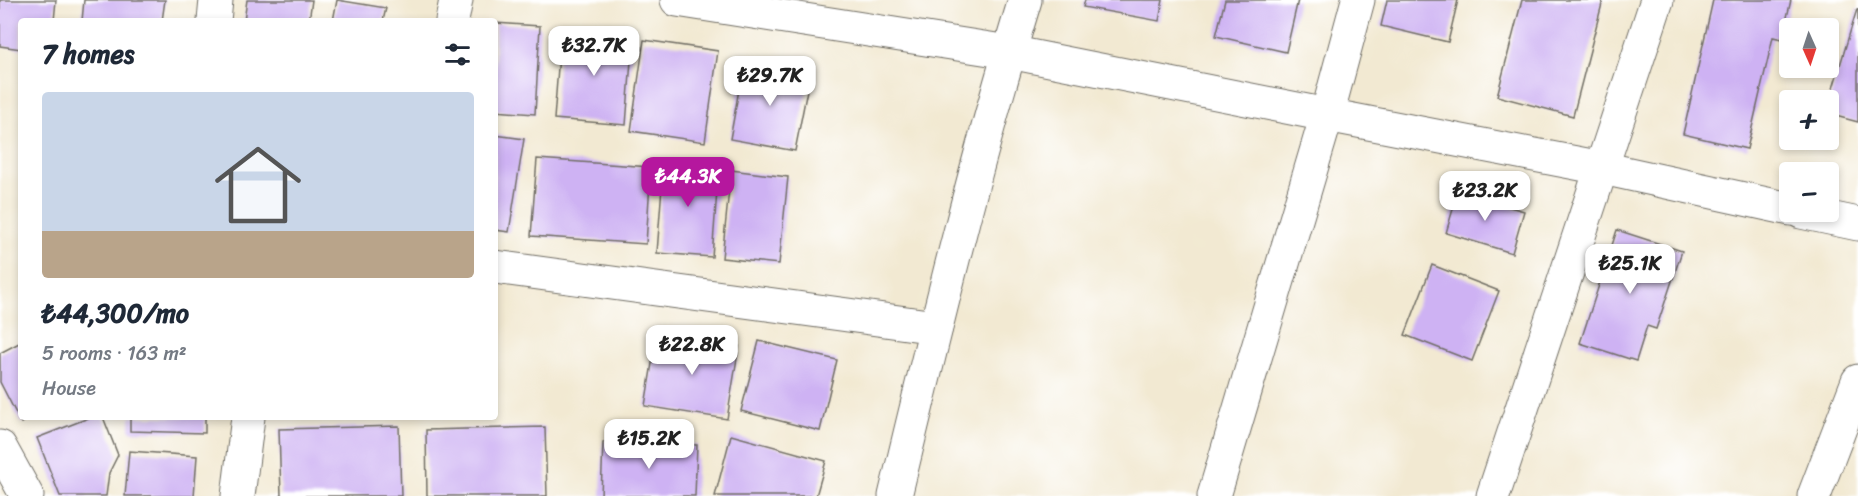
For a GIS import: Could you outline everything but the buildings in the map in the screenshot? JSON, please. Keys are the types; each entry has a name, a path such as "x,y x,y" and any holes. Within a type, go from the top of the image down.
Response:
{"street":[{"path":"214,18 216,0"},
{"path":"453,18 456,0"},
{"path":"677,0 722,4 1009,52 1602,168 1779,207"},
{"path":"895,496 936,327 1025,0"},
{"path":"1214,496 1327,116 1358,0"},
{"path":"1493,496 1657,0"},
{"path":"1839,220 1858,224"},
{"path":"498,267 936,327"},
{"path":"1814,496 1858,381"},
{"path":"238,496 248,420"},
{"path":"0,447 27,496"}]}
